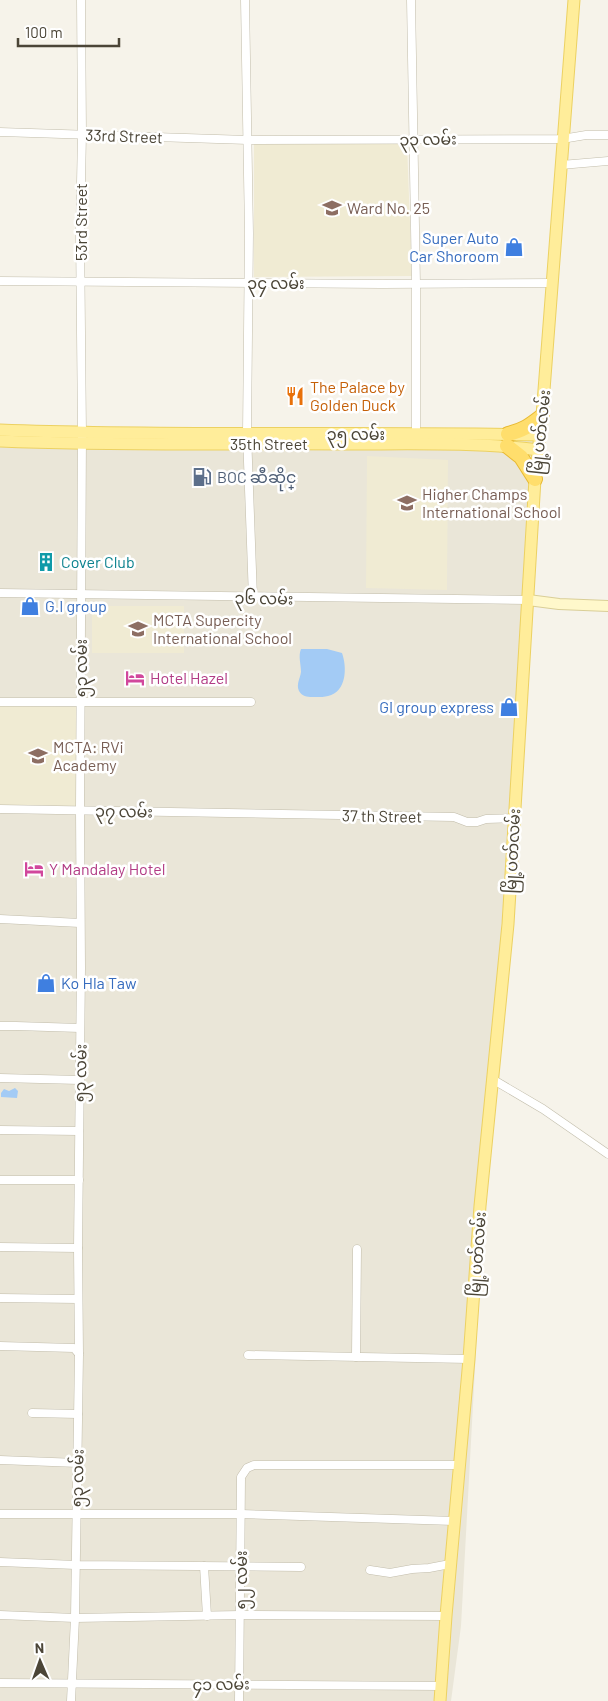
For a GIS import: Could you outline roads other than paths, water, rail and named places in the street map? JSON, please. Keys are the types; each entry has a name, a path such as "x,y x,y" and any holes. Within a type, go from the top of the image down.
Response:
{"highway":[{"path":"535,479 508,440 531,426 542,416"}],"main road":[{"name":"မြို့ပတ်လမ်း","path":"440,1701 480,1206 508,924 535,479 542,416 574,0"},
{"path":"0,430 82,439"},
{"path":"446,433 446,445"},
{"name":"၃၅ လမ်း","path":"82,439 247,439 446,433 508,440 540,435"},
{"path":"0,441 82,439"},
{"name":"35th Street","path":"247,439 446,445 508,440 538,450"}],"street":[{"name":"53rd Street","path":"81,0 82,134 80,232 82,439"},
{"path":"245,0 249,283 247,439 252,598"},
{"path":"411,0 416,284 416,433"},
{"name":"33rd Street","path":"0,132 248,140"},
{"name":"၃၃ လမ်း","path":"248,140 562,139 586,134 608,135"},
{"path":"560,165 608,161"},
{"name":"၃၄ လမ်း","path":"0,281 552,283"},
{"name":"၅၃ လမ်း","path":"71,1701 75,1618 79,1354 82,439"},
{"name":"၃၆ လမ်း","path":"0,593 252,598 528,600"},
{"path":"528,600 559,604 608,606"},
{"path":"0,702 251,702"},
{"name":"၃၇ လမ်း","path":"0,809 248,814"},
{"name":"37 th Street","path":"248,814 454,817 466,822 514,818"},
{"path":"0,919 80,923"},
{"path":"0,1026 80,1028"},
{"path":"0,1078 80,1080"},
{"path":"492,1079 543,1110 608,1154"},
{"path":"0,1130 79,1131"},
{"path":"0,1180 79,1180"},
{"path":"0,1246 78,1248"},
{"path":"356,1357 357,1249"},
{"path":"0,1298 78,1299"},
{"path":"0,1346 74,1348 79,1354"},
{"path":"248,1355 469,1359"},
{"path":"32,1413 78,1414"},
{"path":"0,1460 78,1463"},
{"name":"၅၂ လမ်း","path":"239,1701 241,1477 247,1468 254,1465 459,1465"},
{"path":"0,1514 241,1514 454,1521"},
{"path":"0,1562 76,1566 301,1567"},
{"path":"370,1570 390,1573 450,1564"},
{"path":"204,1566 207,1616"},
{"path":"0,1615 75,1618 240,1615 446,1616"},
{"name":"၄၁ လမ်း","path":"0,1683 442,1686"}],"water":[{"path":"301,649 327,649 342,653 345,672 339,690 325,697 305,696 299,691"},
{"path":"15,1088 18,1091 17,1098 1,1097 4,1089 9,1091"}],"place":[{"name":"Ward No. 25","path":"332,208"},
{"name":"Super Auto Car Shoroom","path":"514,247"},
{"name":"The Palace by Golden Duck","path":"295,396"},
{"name":"BOC ဆီဆိုင္","path":"202,477"},
{"name":"Higher Champs International School","path":"407,503"},
{"name":"Cover Club","path":"46,562"},
{"name":"G.I group","path":"30,606"},
{"name":"MCTA Supercity International School","path":"138,629"},
{"name":"Hotel Hazel","path":"135,678"},
{"name":"GI group express","path":"509,707"},
{"name":"MCTA: RVi Academy","path":"38,756"},
{"name":"Y Mandalay Hotel","path":"34,869"},
{"name":"Ko Hla Taw","path":"46,983"}]}
